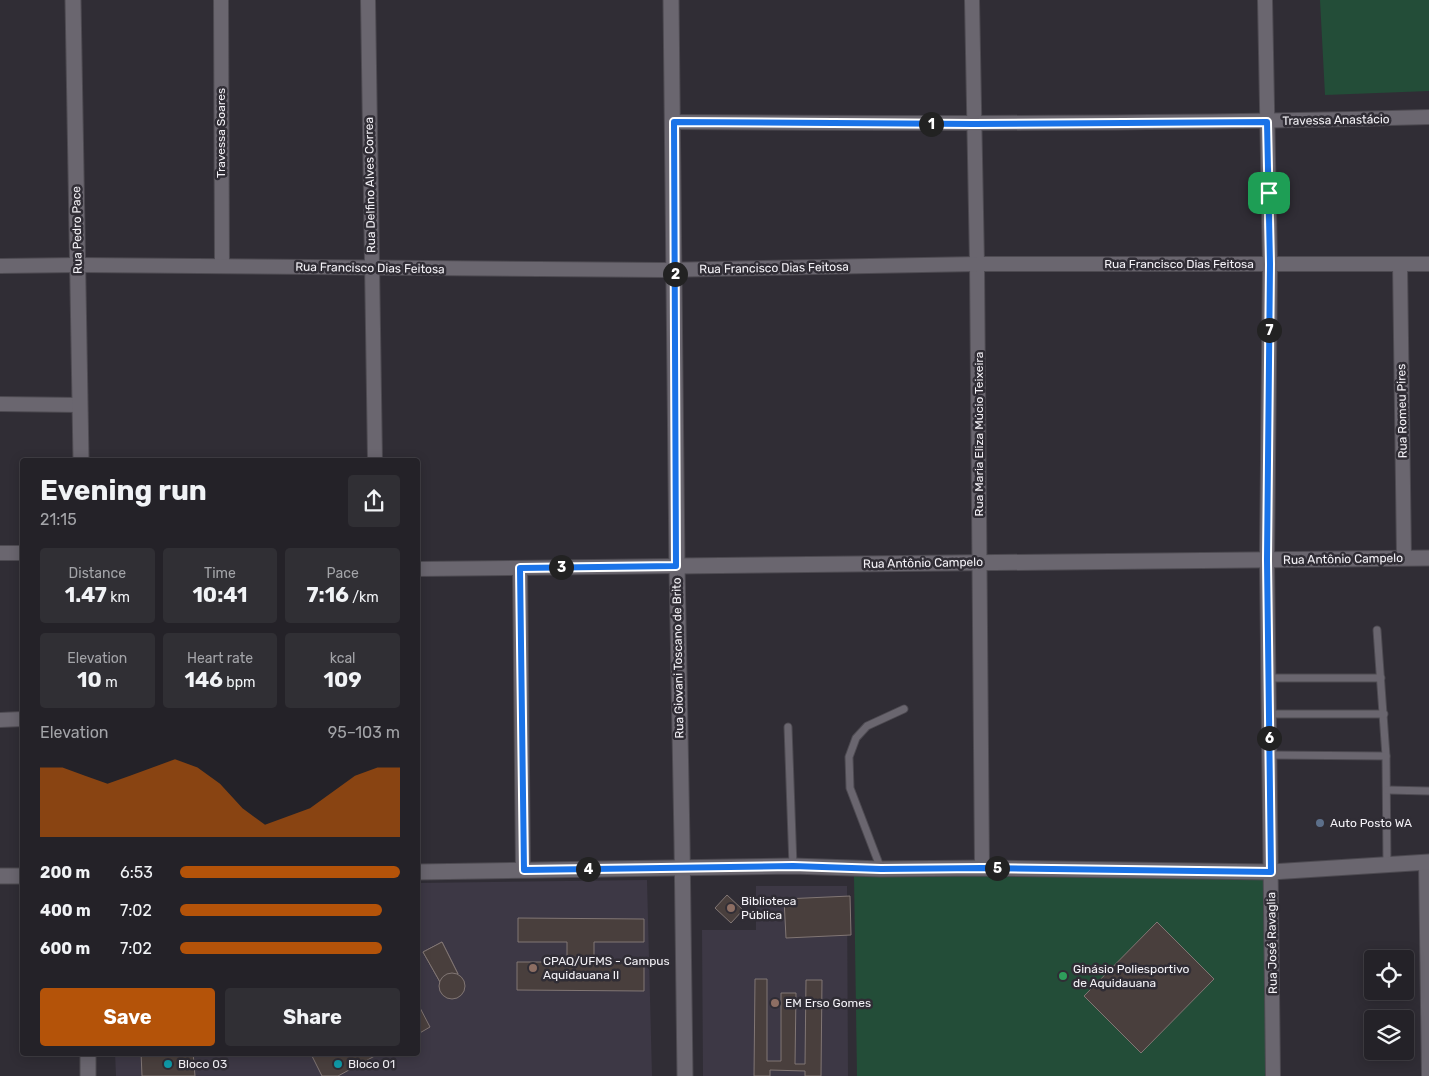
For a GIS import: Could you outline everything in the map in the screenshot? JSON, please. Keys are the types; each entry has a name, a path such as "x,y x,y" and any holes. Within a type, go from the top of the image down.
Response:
{"main road":[{"name":"Rua Pedro Pace","path":"74,0 80,458"},
{"name":"Rua Giovani Toscano de Brito","path":"671,0 674,122 676,566 683,868 685,1076"},
{"name":"Rua Antônio Campelo","path":"676,566 1429,558"},
{"path":"420,872 793,866 881,869 982,868 1271,872 1427,862"},
{"path":"0,876 20,876"},
{"path":"88,1056 88,1076"}],"street":[{"name":"Travessa Soares","path":"221,0 222,266"},
{"name":"Rua Delfino Alves Correa","path":"368,0 375,458"},
{"name":"Rua Maria Eliza Múcio Teixeira","path":"972,0 977,264 982,868"},
{"name":"Rua José Ravaglia","path":"1265,0 1270,264 1267,560 1273,1076"},
{"name":"Travessa Anastácio","path":"674,122 974,124 1267,122 1429,118"},
{"name":"Rua Francisco Dias Feitosa","path":"0,266 675,270 977,264 1429,264"},
{"name":"Rua Romeu Pires","path":"1400,264 1404,558"},
{"path":"0,404 80,405"},
{"path":"0,553 20,553"},
{"name":"Rua Antônio Campelo","path":"420,569 676,566"},
{"path":"520,568 524,870"},
{"path":"0,720 20,719"},
{"path":"1427,862 1429,1076"}],"lane":[{"path":"1378,630 1386,756 1386,864"},
{"path":"1269,678 1381,678"},
{"path":"881,869 850,788 849,757 856,738 867,726 904,710"},
{"path":"1269,714 1384,714"},
{"path":"788,727 793,866"},
{"path":"1270,755 1386,756"},
{"path":"1387,790 1429,791"}],"shaded area":[{"name":"CPAQ/UFMS - Campus Aquidauana II","path":"647,880 652,1076 116,1076 115,1056 420,1056 420,883"},
{"name":"EM Erso Gomes","path":"756,886 847,886 848,1076 703,1076 702,930 756,930"}],"green space":[{"path":"1320,0 1429,0 1429,91 1325,95"},
{"name":"Ginásio Poliesportivo de Aquidauana","path":"1271,872 1270,1076 857,1076 854,876"}],"building":[{"path":"727,895 743,910 731,923 715,908"},
{"path":"850,896 851,935 786,938 784,899"},
{"path":"518,918 644,919 644,942 594,942 594,962 644,963 644,991 517,990 517,962 567,962 567,942 518,942"},
{"name":"Ginásio Poliesportivo de Aquidauana","path":"1157,922 1214,979 1141,1053 1084,996"},
{"path":"442,942 458,974 445,975 440,982 423,952"},
{"path":"442,942 458,974 440,982 423,952"},
{"path":"452,973 461,977 465,986 461,995 452,999 443,995 439,986 443,977"},
{"path":"755,979 767,979 767,1061 781,1061 781,993 796,993 795,1064 805,1064 806,980 822,980 821,1076 805,1076 805,1071 770,1070 770,1076 754,1076"},
{"name":"Bloco 01","path":"420,1008 430,1027 420,1033"},
{"name":"Bloco 03","path":"141,1056 193,1056 195,1076 142,1076"},
{"name":"Bloco 01","path":"312,1056 375,1056 338,1076 322,1076"}],"place":[{"name":"Auto Posto WA","path":"1320,823"},
{"name":"Biblioteca Pública","path":"731,908"},
{"name":"CPAQ/UFMS - Campus Aquidauana II","path":"533,968"},
{"name":"Ginásio Poliesportivo de Aquidauana","path":"1063,976"},
{"name":"EM Erso Gomes","path":"775,1003"},
{"name":"Bloco 03","path":"168,1064"},
{"name":"Bloco 01","path":"338,1064"}],"route":[{"path":"674,122 974,124 1267,122 1269,193 1267,560 1271,872 982,868 881,869 793,866 524,870 520,568 676,566 674,122"}]}
